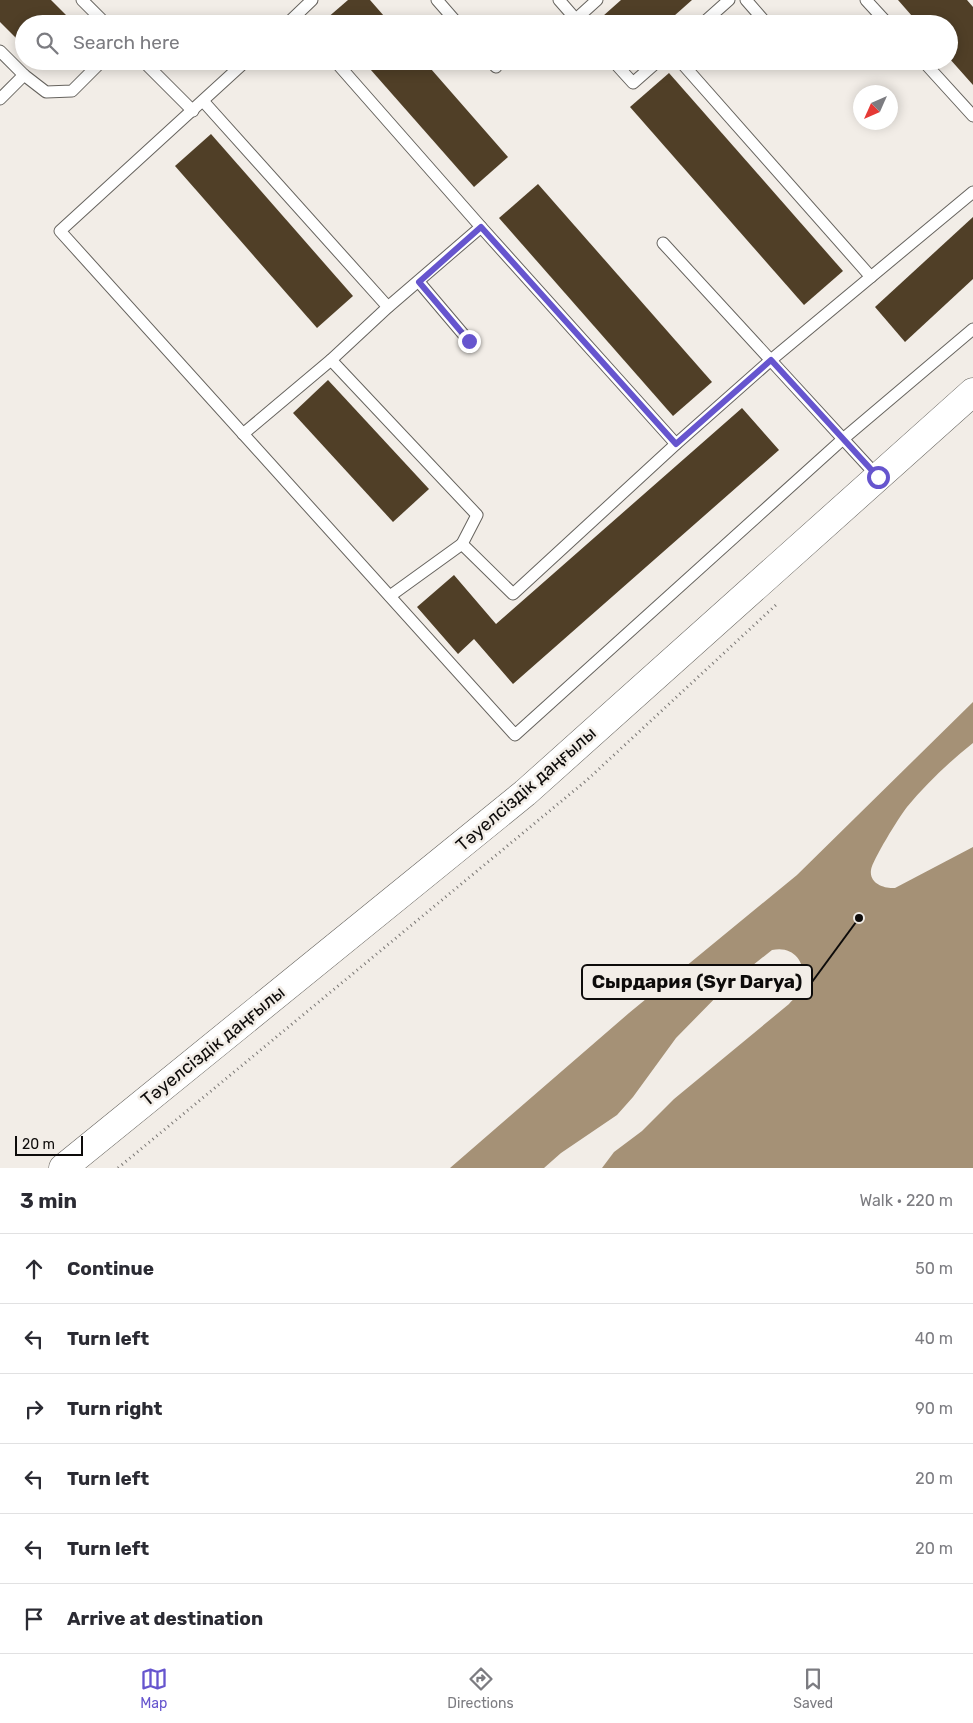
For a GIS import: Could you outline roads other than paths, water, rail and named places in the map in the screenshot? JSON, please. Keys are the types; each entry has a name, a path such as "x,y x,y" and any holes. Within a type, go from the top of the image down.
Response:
{"street":[{"name":"Тәуелсіздік даңғылы","path":"63,1168 525,793 973,392"}],"lane":[{"path":"82,0 97,15"},
{"path":"299,15 312,0"},
{"path":"437,0 450,15"},
{"path":"559,0 573,15"},
{"path":"583,15 597,0"},
{"path":"712,15 729,0"},
{"path":"746,0 758,15"},
{"path":"866,0 880,15"},
{"path":"0,52 15,66"},
{"path":"19,70 46,92 72,91 93,70"},
{"path":"152,70 193,111"},
{"path":"236,70 60,231 515,735 843,439 973,328"},
{"path":"342,70 676,444"},
{"path":"621,70 633,84 648,70"},
{"path":"688,70 872,276"},
{"path":"931,70 973,116"},
{"path":"0,99 24,75"},
{"path":"203,101 388,307"},
{"path":"462,544 513,594 676,444 771,360 973,192"},
{"path":"243,434 331,360 388,307 481,227"},
{"path":"663,243 878,477"},
{"path":"419,282 469,341"},
{"path":"331,360 477,515 462,544 390,596"}],"place":[{"name":"Сырдария (Syr Darya)","path":"859,918"}]}
